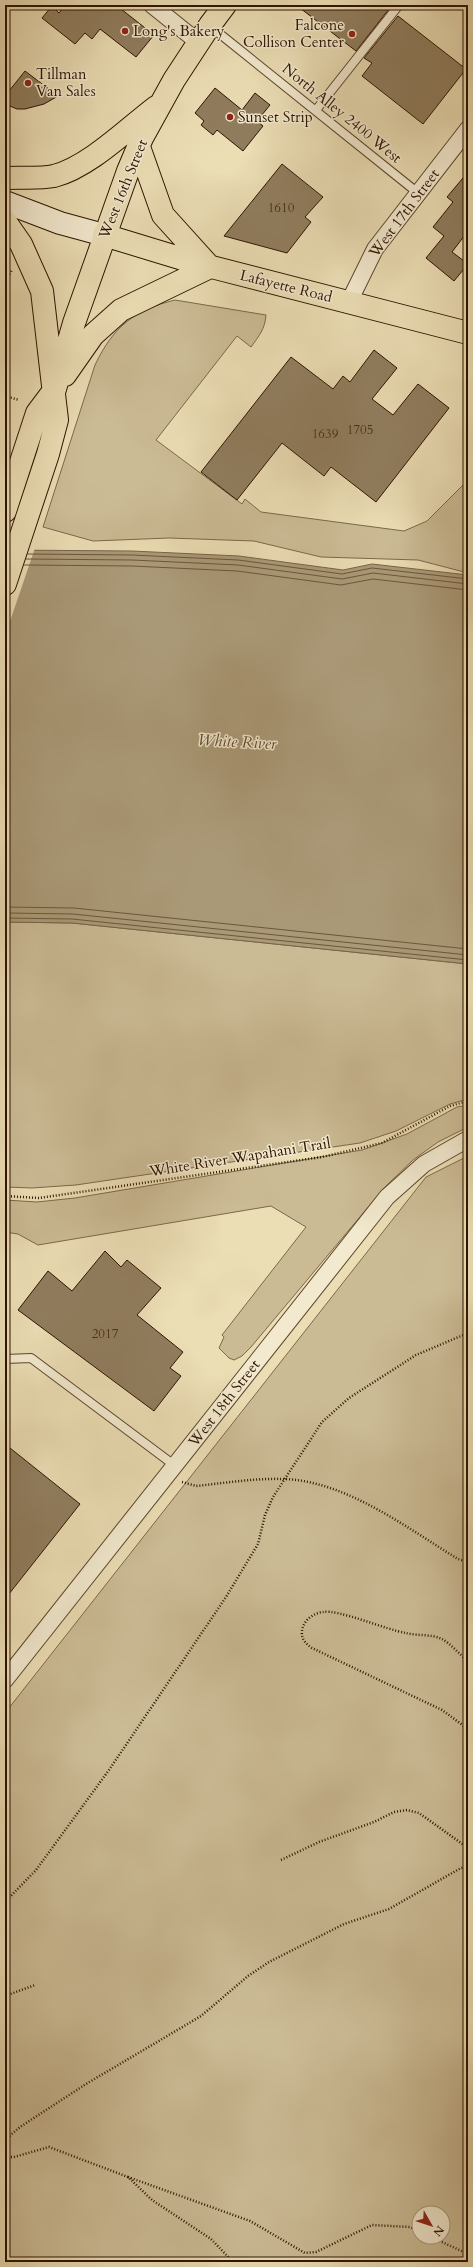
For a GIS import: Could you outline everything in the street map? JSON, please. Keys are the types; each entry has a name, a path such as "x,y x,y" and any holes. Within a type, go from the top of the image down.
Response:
{"main road":[{"name":"West 16th Street","path":"5,511 37,413 55,389 119,191 161,102 204,33 226,5"},
{"path":"5,178 54,176 71,169 92,157 161,102"},
{"path":"55,389 93,335 121,310 210,267 163,215 139,147"},
{"path":"5,202 68,225 104,235"},
{"path":"5,221 21,244 42,291 55,389"},
{"name":"Lafayette Road","path":"104,235 210,267 468,333"},
{"name":"West 16th Street","path":"5,584 48,454 57,420 55,389"}],"street":[{"path":"152,5 204,33"},
{"name":"West 17th Street","path":"349,302 369,258 468,129"},
{"name":"West 18th Street","path":"5,1680 387,1197 424,1164 464,1141"}],"lane":[{"path":"316,110 399,5"},
{"name":"North Alley 2400 West","path":"204,33 316,110 418,193"},
{"path":"5,1359 31,1358 174,1465"}],"path":[{"path":"5,396 19,400"},
{"name":"White River Wapahani Trail","path":"5,1196 39,1198 322,1157 382,1143 450,1106 468,1101"},
{"path":"5,1902 36,1870 110,1770 185,1660 258,1544 265,1515 273,1497 322,1422 349,1398 416,1355 468,1333"},
{"path":"164,1478 196,1486 286,1479 320,1486 360,1500 458,1559 468,1562"},
{"path":"468,1661 442,1639 375,1626 334,1612 323,1612 313,1615 302,1629 301,1635 306,1643 312,1648 442,1710 468,1729"},
{"path":"281,1860 319,1842 374,1822 394,1812 408,1810 419,1813 468,1848"},
{"path":"5,2140 20,2127 86,2084 200,2016 252,1972 344,1924 389,1909 461,1868 468,1867"},
{"path":"5,1996 35,1985"},
{"path":"5,2157 49,2148 250,2221 305,2254 316,2252 372,2225 411,2227"},
{"path":"128,2177 152,2200 212,2239 233,2262"},
{"path":"449,2245 468,2254"}],"shaded area":[{"path":"175,300 266,315 261,332 251,347 237,336 156,440 242,504 245,499 261,512 404,531 427,521 468,480 468,573 418,560 321,557 254,541 169,538 93,541 43,527 95,365 102,352 117,330 126,322 148,309"},
{"path":"5,922 72,923 468,964 468,1099 450,1104 396,1131 360,1143 76,1185 32,1188 5,1187"},
{"path":"468,1105 468,1127 438,1142 413,1160 385,1187 251,1347 242,1356 234,1360 229,1358 219,1348 224,1337 222,1335 306,1227 271,1206 38,1245 18,1234 5,1232 5,1200 37,1202 75,1198 362,1150 407,1134 457,1107"},
{"path":"468,1156 468,2262 5,2262 5,1713 426,1177"}],"water":[{"name":"White River","path":"5,550 132,551 239,556 343,570 372,564 468,575 468,964 72,923 5,922"}],"pier":[{"path":"5,548 35,548 5,636"}],"building":[{"name":"Long's Bakery","path":"65,5 116,5 154,35 136,57 100,29 92,39 85,33 75,44 42,18 52,6 59,13"},
{"name":"Falcone Collison Center","path":"296,5 384,5 389,9 356,51"},
{"path":"398,16 466,69 423,124 362,76 372,63 364,58"},
{"name":"Tillman Van Sales","path":"25,71 58,96 44,104 25,109 17,109 5,104 5,96"},
{"name":"Sunset Strip","path":"215,88 242,110 255,93 270,105 257,121 263,126 243,151 217,130 213,135 201,125 204,121 195,113"},
{"path":"282,164 323,197 305,217 311,222 287,253 224,236"},
{"path":"468,172 468,231 452,252 468,264 454,281 426,258 444,236 433,227 453,202 447,197"},
{"path":"374,350 397,368 372,399 393,415 418,384 449,408 376,502 331,467 324,476 282,443 237,500 201,472 291,357 333,389 343,376 350,382"},
{"path":"105,1251 121,1267 127,1260 161,1288 137,1315 183,1352 170,1368 181,1376 154,1411 18,1310 48,1271 72,1291"},
{"path":"5,1444 80,1504 5,1599"}],"place":[{"name":"Long's Bakery","path":"125,31"},
{"name":"Falcone Collison Center","path":"352,34"},
{"name":"Tillman Van Sales","path":"28,83"},
{"name":"Sunset Strip","path":"230,117"}]}
